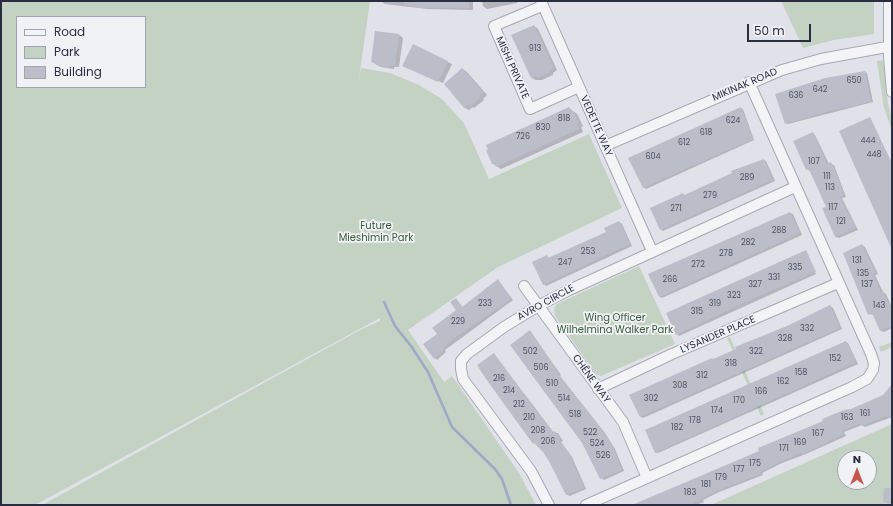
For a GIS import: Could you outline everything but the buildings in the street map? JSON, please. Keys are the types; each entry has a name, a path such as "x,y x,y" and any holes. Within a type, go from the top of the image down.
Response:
{"street":[{"path":"889,1 892,92"},
{"name":"VEDETTE WAY","path":"542,3 652,251"},
{"name":"MISHI PRIVATE","path":"542,3 494,26 530,109 579,87"},
{"name":"MIKINAK ROAD","path":"605,146 749,82 809,62 890,46"},
{"path":"586,505 867,379 873,370 874,363 749,82"},
{"name":"AVRO CIRCLE","path":"550,505 531,471 464,379 460,369 462,361 467,354 538,306 567,290 795,187"},
{"name":"LYSANDER PLACE","path":"598,389 672,354 838,283"},
{"name":"CHÊNE WAY","path":"524,286 623,422 647,478"}],"green space":[{"name":"Future Mieshimin Park","path":"1,1 370,1 358,85 361,68 390,73 419,85 442,99 464,123 489,179 589,134 622,208 498,267 408,330 444,382 452,376 519,473 536,505 42,505 360,330 380,321 380,318 35,505 1,505"},
{"path":"781,1 874,1 874,34 834,40 803,48"},
{"path":"883,60 888,104 892,119 892,131 884,108 877,61"},
{"name":"Wing Officer Wilhelmina Walker Park","path":"639,266 675,344 601,376 596,374 555,316 554,309 557,304"},
{"path":"730,337 764,414 761,416 727,338"},
{"path":"892,342 892,347 881,352 879,347"},
{"path":"892,424 892,505 711,505"}],"waterway":[{"path":"384,302 395,326 411,346 428,372 452,427 495,469 502,479 511,505"}]}
